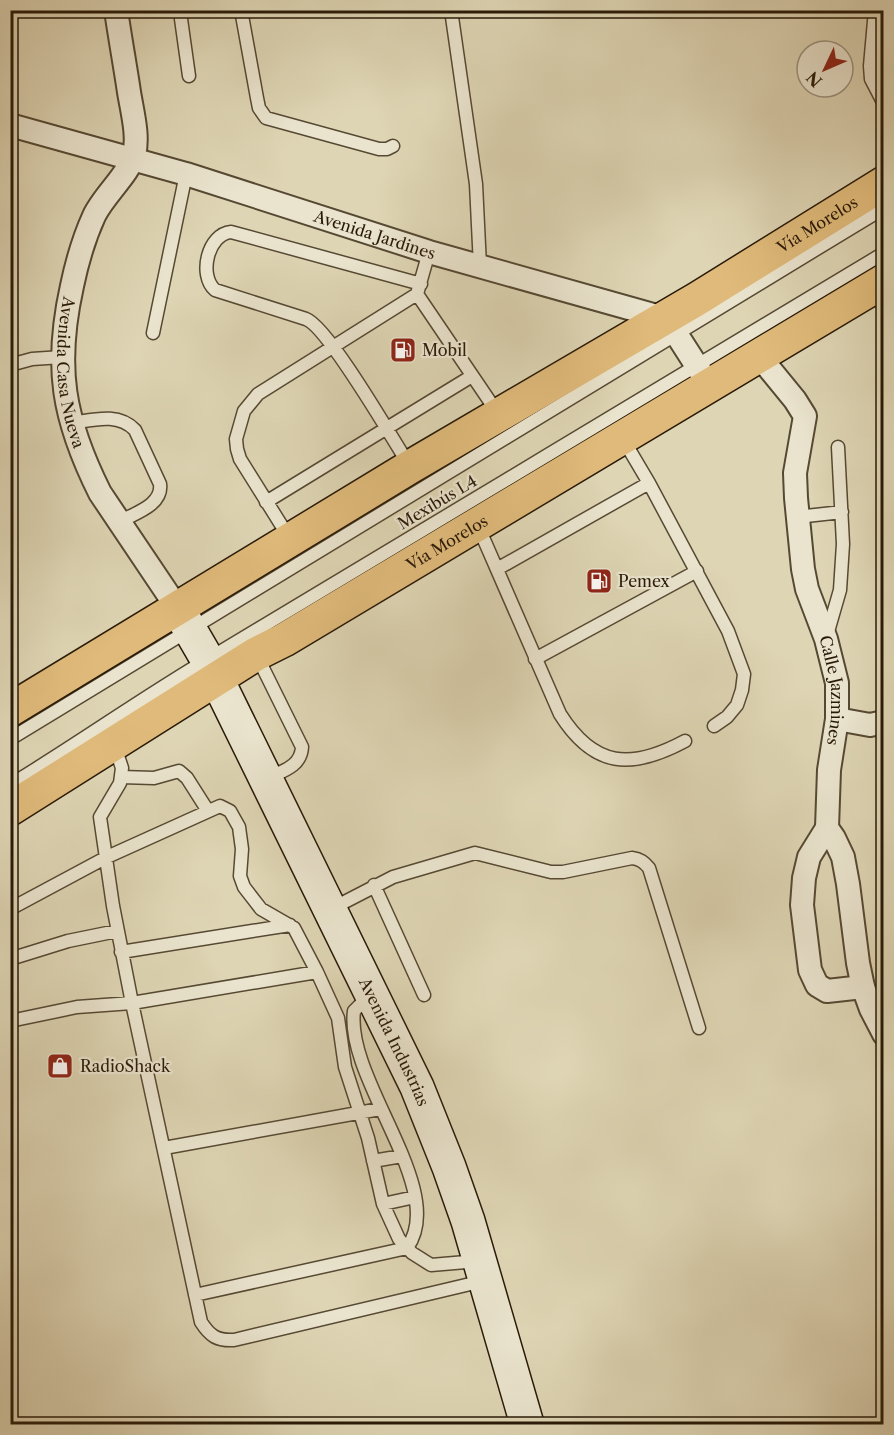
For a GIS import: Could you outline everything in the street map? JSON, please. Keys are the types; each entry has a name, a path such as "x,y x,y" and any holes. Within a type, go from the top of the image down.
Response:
{"main road":[{"name":"Vía Morelos","path":"10,710 184,619 290,540 499,415 671,326 884,183"},
{"name":"Vía Morelos","path":"10,809 114,743 212,669 256,654 284,640 477,525 622,437 703,376 759,356 880,292"},
{"name":"Avenida Casa Nueva","path":"184,619 212,669"},
{"name":"Avenida Industrias","path":"212,669 417,1087 445,1157 482,1270 527,1425"}],"street":[{"path":"116,10 135,135 133,159"},
{"name":"Avenida Jardines","path":"10,125 186,174 671,326"},
{"name":"Avenida Casa Nueva","path":"133,159 102,202 87,232 63,331 62,357 66,402 76,441 92,477 119,522 184,619"},
{"path":"671,326 703,376"},
{"name":"Calle Jazmines","path":"759,356 805,416 795,473 797,517 807,589 826,639 837,683 837,719 829,770 827,828"},
{"path":"837,719 870,725 884,722"},
{"path":"863,987 834,991 823,989 813,978 810,970 802,905 804,878 809,857 827,828 843,857 863,987 884,1034"}],"lane":[{"path":"183,10 181,19 189,76"},
{"path":"241,10 259,108 266,118 379,149 393,146"},
{"path":"451,10 476,184 480,266"},
{"path":"875,10 871,79 884,104"},
{"path":"153,333 186,174"},
{"name":"Mexibús L4","path":"10,739 184,619 671,326 884,208"},
{"path":"410,467 333,345 317,326 310,320 220,292 211,286 206,267 215,240 225,232 231,232 419,289 472,376 499,415"},
{"path":"290,540 240,459 236,439 244,411 258,394 419,289 429,252"},
{"name":"Mexibús L4","path":"10,785 82,741 212,669 703,376 884,253"},
{"path":"10,365 32,359 62,357"},
{"path":"267,502 472,376"},
{"path":"71,423 117,419 135,430 161,490 154,502 119,522"},
{"path":"622,437 728,631 744,674 737,705 727,717 714,726"},
{"path":"826,639 840,590 843,544 838,447"},
{"path":"497,569 649,483"},
{"path":"797,517 842,512"},
{"path":"477,525 560,714 572,733 588,748 606,757 643,759 663,753 685,741"},
{"path":"535,659 697,571"},
{"path":"256,654 302,747 302,754 297,764 265,780"},
{"path":"114,743 122,768 121,777 117,789 101,813 113,906 201,1322 214,1338 224,1340 482,1270"},
{"path":"121,777 154,778 179,771 187,778 208,811"},
{"path":"10,909 106,857 219,806 230,811 240,832 242,849 240,876 244,887 261,909 290,925 299,935 338,1018 345,1067 360,1112 383,1204 395,1232 407,1248 425,1263 482,1270"},
{"path":"330,909 393,877 475,853 551,872 563,872 632,858 638,859 648,868 699,1028"},
{"path":"374,885 424,994"},
{"path":"121,952 290,925"},
{"path":"10,959 68,941 117,931"},
{"path":"10,1021 77,1007 132,1004 317,972"},
{"path":"372,993 354,1011 356,1047 380,1109 409,1173 415,1197 416,1225 407,1248"},
{"path":"164,1148 380,1109"},
{"path":"373,1161 402,1156"},
{"path":"383,1204 415,1197"},
{"path":"195,1294 407,1248"}],"place":[{"name":"Mobil","path":"403,350"},
{"name":"Pemex","path":"599,581"},
{"name":"RadioShack","path":"60,1066"}]}
